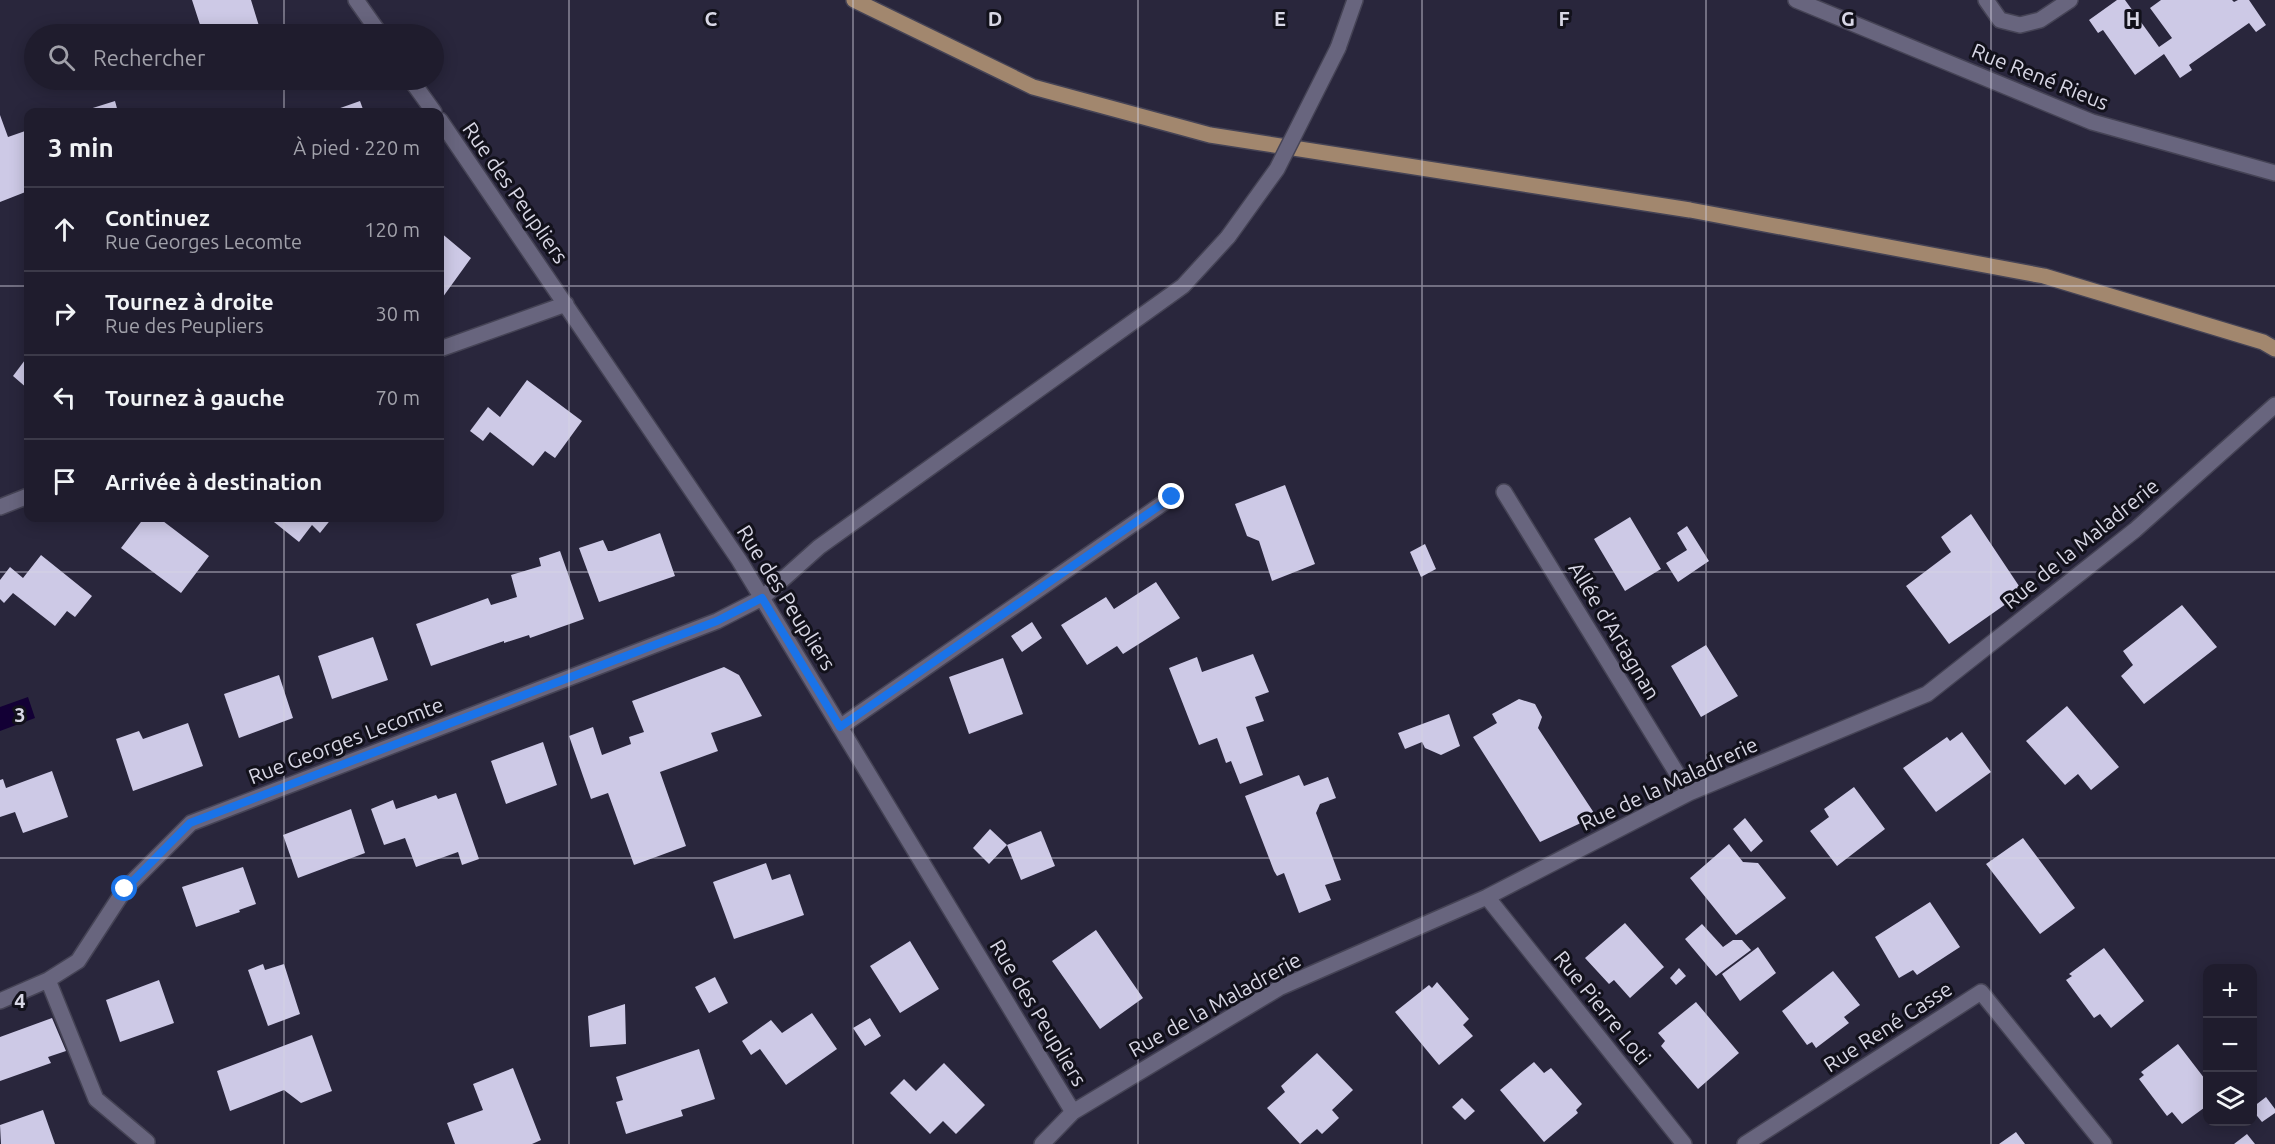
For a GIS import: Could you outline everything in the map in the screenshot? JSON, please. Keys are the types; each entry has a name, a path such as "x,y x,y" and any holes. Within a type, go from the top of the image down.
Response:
{"main road":[{"path":"854,0 1033,87 1210,135 1690,210 2044,276 2263,342 2275,349"}],"street":[{"path":"356,0 373,24"},
{"name":"Rue Georges Lecomte","path":"0,1001 48,980 78,961 125,889 190,823 717,621 762,598 819,547 1183,286 1228,237 1277,169 1338,48 1355,0"},
{"name":"Rue René Rieus","path":"1796,0 2092,122 2275,173"},
{"path":"1986,0 2001,20 2020,25 2040,20 2070,0"},
{"name":"Rue des Peupliers","path":"418,90 431,108"},
{"name":"Rue des Peupliers","path":"444,126 739,560 1073,1112"},
{"path":"444,348 566,304"},
{"name":"Rue de la Maladrerie","path":"1042,1144 1073,1112 1279,988 1487,897 1689,793 1927,694 2135,530 2275,405"},
{"name":"Allée d'Artagnan","path":"1504,492 1689,793"},
{"path":"840,727 1172,497"},
{"path":"0,507 24,498"},
{"name":"Rue Pierre Loti","path":"1487,897 1684,1144"},
{"path":"48,980 96,1099 147,1142"},
{"name":"Rue René Casse","path":"1745,1144 1981,992 2104,1144"}],"shaded area":[{"path":"28,697 35,718 0,731 0,707"}],"building":[{"path":"192,0 251,0 258,24 200,24"},
{"path":"2117,0 2125,0 2159,47 2172,38 2150,8 2161,0 2232,0 2234,2 2249,0 2266,25 2256,32 2249,23 2189,65 2192,70 2180,78 2164,54 2135,75 2103,30 2098,33 2089,20"},
{"path":"115,101 117,108 93,108"},
{"path":"360,101 363,108 340,108"},
{"path":"0,115 8,137 24,131 24,193 0,202"},
{"path":"444,235 471,258 444,295"},
{"path":"24,361 24,386 13,376"},
{"path":"527,380 582,421 555,458 545,451 533,466 490,432 483,441 470,431 488,407 500,417"},
{"path":"1285,485 1315,564 1272,581 1259,541 1247,536 1235,504"},
{"path":"1971,514 2023,592 1949,644 1906,586 1951,552 1941,537"},
{"path":"1630,517 1661,569 1625,591 1594,539"},
{"path":"141,522 164,522 209,556 181,593 121,548"},
{"path":"274,522 329,522 320,533 312,525 299,542"},
{"path":"1687,526 1709,561 1678,582 1666,563 1687,550 1677,533"},
{"path":"660,533 675,576 599,602 579,548 603,540 608,551 612,551"},
{"path":"1425,544 1436,569 1421,577 1410,552"},
{"path":"560,551 584,619 530,638 529,635 504,643 504,641 431,666 416,624 488,598 491,605 517,597 511,575 541,566 539,558"},
{"path":"41,555 92,596 75,617 67,611 55,626 13,593 4,603 0,599 0,580 10,567 23,578"},
{"path":"1156,582 1180,618 1123,654 1117,646 1087,665 1061,625 1106,597 1114,609"},
{"path":"2182,605 2217,647 2144,704 2121,676 2133,665 2123,651"},
{"path":"1032,622 1042,638 1022,652 1011,636"},
{"path":"373,637 388,680 332,699 318,656"},
{"path":"1706,645 1738,696 1701,717 1671,666"},
{"path":"1253,654 1269,692 1255,697 1264,721 1246,727 1263,775 1240,784 1231,761 1226,763 1217,738 1199,745 1169,668 1197,657 1202,672"},
{"path":"1003,658 1023,714 969,734 949,677"},
{"path":"724,667 739,675 762,716 711,733 718,751 660,772 686,846 634,865 608,793 591,799 569,736 593,727 602,755 631,744 629,737 644,732 632,701"},
{"path":"279,675 293,718 239,738 224,694"},
{"path":"1519,699 1535,704 1542,717 1538,728 1596,816 1540,842 1473,737 1497,723 1492,714"},
{"path":"2067,706 2119,767 2091,790 2078,774 2065,785 2026,741"},
{"path":"1449,714 1460,746 1441,755 1425,748 1422,742 1405,749 1398,733"},
{"path":"188,723 203,766 133,791 116,739 139,731 143,739"},
{"path":"1962,732 1991,772 1936,812 1903,768 1947,737 1950,741"},
{"path":"543,742 557,785 506,804 491,761"},
{"path":"52,771 68,817 23,833 15,812 0,817 0,780 3,779 6,788"},
{"path":"1299,775 1304,786 1328,777 1336,798 1320,804 1316,813 1341,880 1325,885 1331,900 1299,913 1284,873 1277,876 1274,871 1245,796"},
{"path":"1854,787 1885,829 1837,866 1810,831 1829,817 1824,809"},
{"path":"456,793 479,859 462,865 458,852 416,867 405,838 384,845 371,809 393,800 396,809 436,795 438,799"},
{"path":"351,809 365,853 298,878 283,835"},
{"path":"1745,818 1763,841 1751,852 1733,829"},
{"path":"990,829 1007,845 989,864 973,848"},
{"path":"1041,831 1055,866 1021,880 1007,845"},
{"path":"2023,838 2075,908 2040,934 1986,864"},
{"path":"1729,844 1743,862 1758,863 1786,898 1736,935 1690,878"},
{"path":"766,863 772,880 790,874 804,915 734,939 713,882"},
{"path":"243,867 256,904 196,927 182,887"},
{"path":"1930,902 1960,947 1917,975 1913,970 1899,978 1875,937"},
{"path":"1625,923 1664,967 1630,998 1614,980 1609,984 1585,958"},
{"path":"1702,924 1723,947 1733,940 1742,940 1751,950 1716,976 1685,939"},
{"path":"1096,930 1143,998 1100,1029 1052,961"},
{"path":"910,941 939,989 900,1013 870,966"},
{"path":"1758,947 1776,973 1740,1001 1722,974"},
{"path":"2104,948 2144,1001 2111,1028 2100,1014 2094,1018 2066,980 2072,976 2069,974"},
{"path":"263,964 265,970 284,964 300,1014 268,1026 248,970"},
{"path":"1679,968 1686,976 1676,985 1670,978"},
{"path":"1833,971 1860,1005 1844,1017 1849,1023 1816,1048 1812,1042 1807,1045 1782,1011"},
{"path":"715,977 728,1003 709,1013 695,987"},
{"path":"159,980 174,1023 120,1042 106,1000"},
{"path":"1437,982 1469,1019 1463,1025 1473,1036 1439,1065 1395,1012 1429,985 1432,988"},
{"path":"1696,1002 1739,1053 1698,1089 1661,1046 1665,1041 1658,1033"},
{"path":"625,1004 626,1044 590,1047 588,1016"},
{"path":"812,1013 837,1049 786,1085 760,1049 751,1055 742,1041 771,1020 782,1033"},
{"path":"52,1018 66,1051 48,1057 51,1063 0,1081 0,1037"},
{"path":"870,1018 881,1036 865,1046 853,1028"},
{"path":"312,1035 332,1091 301,1103 284,1090 230,1111 217,1071"},
{"path":"2178,1044 2203,1076 2203,1109 2182,1124 2172,1112 2167,1116 2139,1079 2144,1075 2141,1072"},
{"path":"699,1049 715,1099 681,1110 683,1116 626,1134 616,1102 623,1100 616,1077"},
{"path":"1317,1053 1353,1090 1332,1110 1339,1118 1322,1134 1317,1129 1300,1144 1267,1108 1285,1092 1281,1086"},
{"path":"1534,1062 1544,1073 1551,1068 1582,1104 1576,1110 1578,1113 1544,1142 1500,1090"},
{"path":"944,1063 985,1105 956,1134 943,1121 930,1134 890,1093 904,1079 916,1091"},
{"path":"513,1068 541,1140 532,1144 455,1144 447,1123 483,1110 473,1084"},
{"path":"2266,1097 2275,1109 2275,1113 2262,1122 2257,1116 2257,1104"},
{"path":"1462,1098 1475,1111 1465,1120 1452,1107"},
{"path":"43,1110 55,1144 1,1144 0,1125"},
{"path":"2016,1132 2025,1144 1999,1144"},
{"path":"2247,1134 2255,1144 2234,1144"}],"route":[{"path":"125,889 190,823 717,621 762,598 840,727 1172,497"}]}
